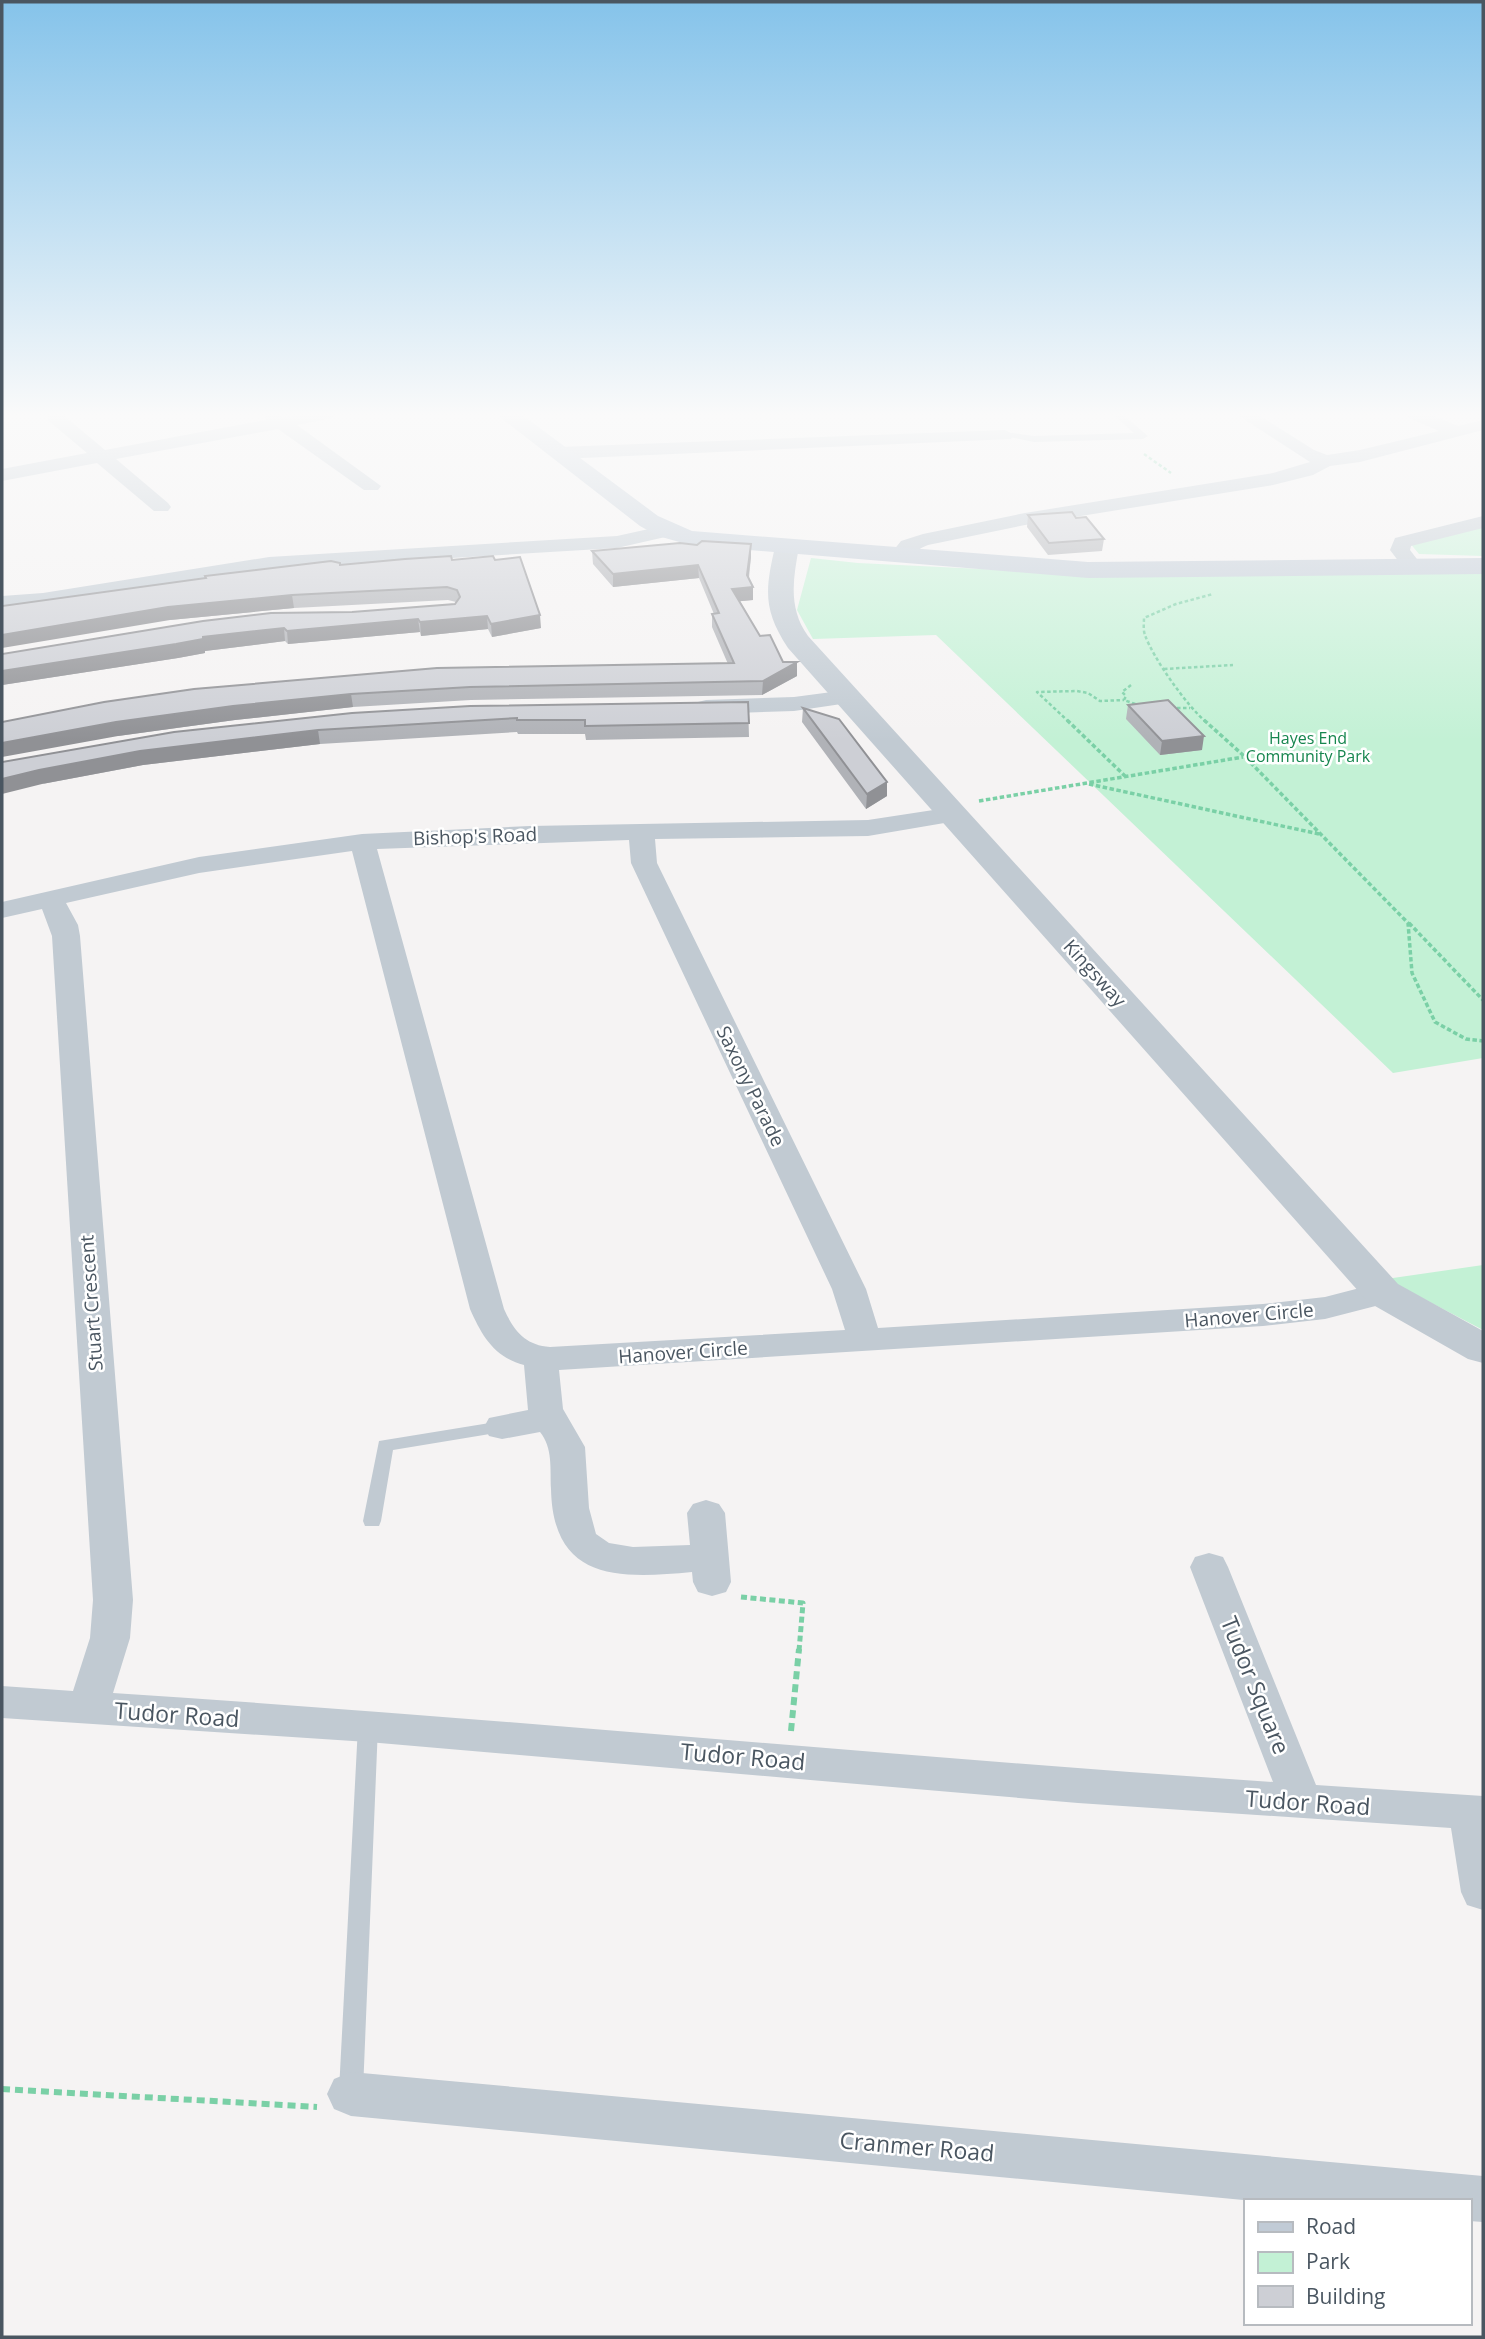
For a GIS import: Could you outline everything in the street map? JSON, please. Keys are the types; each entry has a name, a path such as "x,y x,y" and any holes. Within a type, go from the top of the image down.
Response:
{"main road":[{"path":"654,523 667,531 701,539 1123,571 1483,566"}],"street":[{"path":"899,556 908,545 923,540 1005,523"},
{"path":"1413,567 1400,550 1402,542 1478,523"},
{"path":"2,602 85,601 245,565 617,542 667,531"},
{"name":"Kingsway","path":"787,547 779,592 782,617 798,642 1383,1293 1483,1349"},
{"path":"681,707 794,704 847,697"},
{"name":"Bishop's Road","path":"2,910 209,863 362,842 448,836 868,828 950,811"},
{"name":"Saxony Parade","path":"642,831 644,863 849,1289 865,1340"},
{"name":"Hanover Circle","path":"362,842 487,1309 506,1345 517,1351 541,1357 583,1358 1274,1314 1325,1308 1383,1293"},
{"name":"Stuart Crescent","path":"50,897 64,925 66,936 113,1600 110,1638 89,1709"},
{"path":"541,1357 543,1399 549,1418 566,1443 574,1529 587,1548 614,1559 631,1562 711,1569 706,1513"},
{"path":"502,1427 549,1418"},
{"name":"Tudor Square","path":"1209,1567 1302,1802"},
{"name":"Tudor Road","path":"2,1702 368,1726 1302,1802 1476,1813"},
{"path":"1476,1813 1483,1892"},
{"name":"Cranmer Road","path":"351,2094 1483,2199"}],"lane":[{"path":"372,1521 385,1444 502,1427"},
{"path":"351,2094 368,1726"}],"path":[{"path":"1215,594 1176,604 1144,618 1144,633 1163,669 1191,708 1244,757 1483,1000"},
{"path":"1163,669 1233,665"},
{"path":"1124,700 1126,696 1122,692 1131,685"},
{"path":"1125,777 1037,692 1077,691 1088,693 1100,701 1124,700 1129,704 1147,705"},
{"path":"1163,709 1191,708"},
{"path":"950,811 1086,783 1244,757"},
{"path":"1086,783 1320,834"},
{"path":"1408,923 1412,973 1434,1022 1466,1039 1483,1041"},
{"path":"711,1569 717,1594 803,1603 788,1760"},
{"path":"2,2090 336,2108 351,2094"}],"green space":[{"path":"1483,524 1483,556 1419,554 1409,542"},
{"name":"Hayes End Community Park","path":"811,558 858,563 1108,575 1483,573 1483,1058 1393,1073 936,635 813,639 797,610"},
{"path":"1483,1265 1483,1330 1386,1279"}],"building":[{"path":"1034,523 1091,523 1104,539 1049,543"},
{"path":"702,541 751,544 747,575 753,587 732,589 760,636 770,635 783,662 797,662 763,681 470,687 351,694 116,722 2,743 2,722 104,702 194,689 437,668 734,663 712,614 719,613 698,565 613,574 592,551 680,543 697,545"},
{"path":"451,556 452,560 493,556 495,560 520,557 540,615 491,624 487,616 420,622 418,619 287,631 284,628 203,637 176,644 2,671 2,654 203,621 271,613 352,612 455,604 460,597 457,590 447,587 292,595 168,607 2,635 2,606 206,578 205,576 331,561 340,565"},
{"path":"1168,700 1204,736 1162,741 1128,705"},
{"path":"748,702 749,723 585,726 585,720 517,718 318,730 140,751 2,779 2,762 174,732 352,713 470,706"},
{"path":"803,708 839,719 887,782 867,794"}]}
